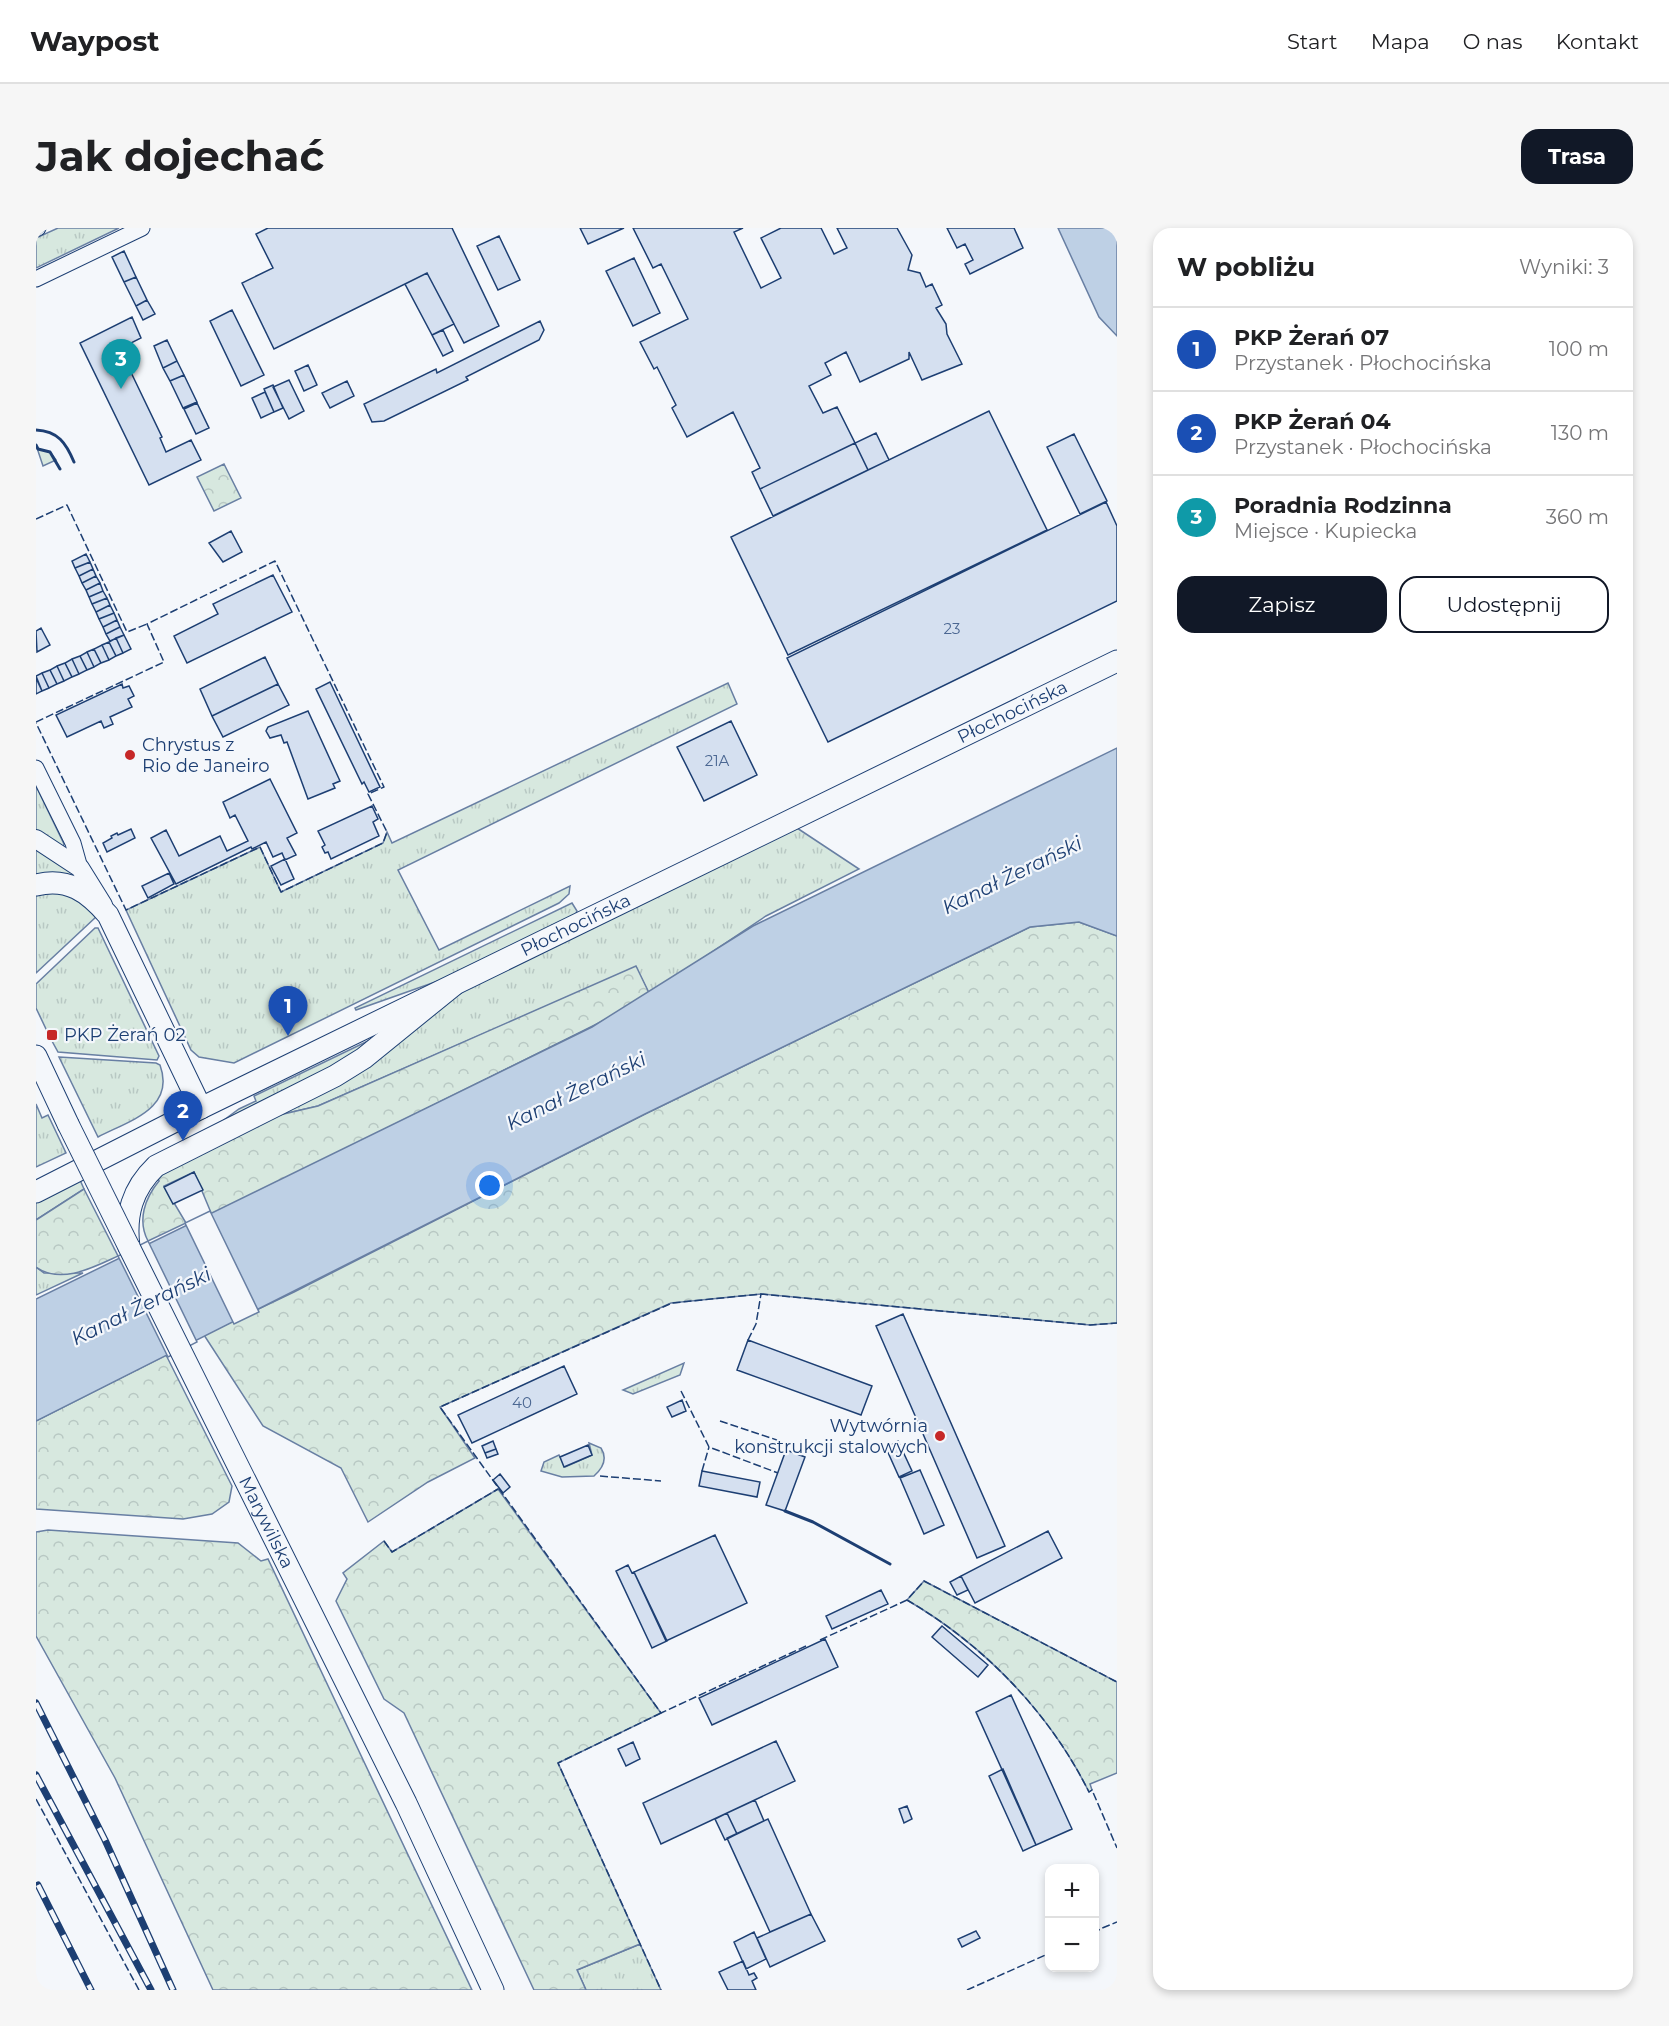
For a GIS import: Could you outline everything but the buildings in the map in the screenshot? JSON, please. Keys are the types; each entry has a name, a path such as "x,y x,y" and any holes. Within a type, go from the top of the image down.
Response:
{"main road":[{"name":"Płochocińska","path":"36,1192 201,1108 1117,661"},
{"path":"36,885 57,883 84,891 108,915 201,1108"},
{"path":"129,1247 130,1205 148,1174 166,1160 335,1076 364,1058 454,985"},
{"name":"Marywilska","path":"36,1056 406,1803 493,1990"}],"street":[{"path":"36,279 140,228"},
{"path":"36,768 74,843 80,868 108,915"},
{"path":"36,839 80,868"}],"green space":[{"path":"58,228 119,228 36,268 36,238"},
{"path":"36,445 38,449 50,452 56,460 43,466"},
{"path":"224,464 241,498 214,511 197,477"},
{"path":"728,683 737,704 398,870 439,950 570,886 569,894 559,903 234,1063 199,1057 191,1050 126,910 260,847 281,892 383,843 387,832 392,843"},
{"path":"36,786 64,844 63,847 36,831"},
{"path":"797,828 859,869 766,916 649,994 636,967 318,1106 275,1116 468,988"},
{"path":"36,847 75,872 76,876 36,879"},
{"path":"46,891 76,896 97,916 36,973 36,894"},
{"path":"572,903 577,911 574,917 455,975 356,1010 355,1008"},
{"path":"1079,922 1117,936 1117,1323 1090,1325 761,1294 671,1303 440,1407 475,1458 428,1482 368,1522 341,1468 263,1426 204,1335 294,1292 645,1114 1030,927"},
{"path":"95,928 98,928 159,1056 157,1060 58,1052 52,1041 57,1038 53,1029 47,1031 36,1008 36,984"},
{"path":"636,966 651,997 212,1215 194,1172 164,1186 186,1223 148,1241 143,1217 146,1202 159,1181 157,1177 275,1116 318,1106"},
{"path":"372,1039 348,1062 209,1131 239,1109 256,1101 254,1096"},
{"path":"59,1057 156,1063 160,1065 163,1080 161,1093 146,1112 98,1137"},
{"path":"36,1104 42,1118 48,1115 66,1153 36,1167"},
{"path":"80,1180 84,1189 36,1220 36,1202"},
{"path":"84,1189 118,1256 88,1269 67,1274 46,1272 36,1267 36,1220"},
{"path":"36,1267 44,1273 83,1273 36,1295"},
{"path":"166,1355 232,1486 229,1502 212,1514 183,1519 36,1509 36,1421"},
{"path":"684,1363 680,1375 633,1394 623,1390"},
{"path":"589,1443 601,1448 604,1456 602,1467 594,1476 562,1477 541,1471 544,1462 559,1455 565,1467 592,1455"},
{"path":"498,1489 661,1713 558,1763 640,1944 577,1970 586,1990 534,1990 404,1713 384,1699 336,1601 347,1579 343,1573 384,1541 392,1552"},
{"path":"48,1530 238,1543 261,1561 268,1559 472,1990 213,1990 115,1778 36,1636 36,1532"},
{"path":"924,1581 1117,1682 1117,1773 1090,1784 1092,1790 1089,1792 1055,1735 1012,1683 962,1638 907,1600"},
{"path":"640,1944 661,1990 586,1990 577,1970"}],"water":[{"path":"1058,228 1117,228 1117,336 1099,317"},
{"name":"Kanał Żerański","path":"1117,748 1117,936 1079,922 1030,927 645,1114 36,1421 36,1299 592,1027 753,926"}],"pier":[{"path":"210,1211 259,1312 234,1324 185,1223"},
{"path":"148,1241 197,1342 168,1357 118,1256"}],"railway":[{"path":"36,1703 105,1840 173,1990"},
{"path":"36,1775 151,1990"},
{"path":"38,1885 91,1990"}],"fence":[{"path":"36,519 67,505 127,632 147,624 148,626"},
{"path":"36,722 164,662 147,624 275,561 384,787 368,794 387,832 383,843 281,892 260,847 126,910 36,723"},
{"path":"748,1340 756,1324 761,1294"},
{"path":"806,1646 661,1713 440,1407 672,1303 761,1294 1090,1325 1117,1323"},
{"path":"681,1391 709,1447 778,1473"},
{"path":"720,1421 789,1444 786,1450"},
{"path":"702,1471 709,1447"},
{"path":"600,1476 661,1481"},
{"path":"384,1541 392,1552 498,1489"},
{"path":"820,1640 907,1600 924,1581 1117,1682"},
{"path":"907,1600 935,1618 988,1659 1034,1708 1055,1735 1089,1792 1092,1790 1117,1848"},
{"path":"661,1713 558,1763 661,1990"},
{"path":"36,1799 139,1990"},
{"path":"1099,1930 1117,1922"},
{"path":"967,1990 1045,1955"}],"wall":[{"path":"36,430 50,433 60,439 74,462"},
{"path":"36,445 38,449 50,452 60,469"},
{"path":"785,1511 813,1522 890,1564"}],"place":[{"name":"Poradnia Rodzinna","path":"121,389"},
{"name":"Chrystus z Rio de Janeiro","path":"130,755"},
{"name":"PKP Żerań 02","path":"52,1035"},
{"name":"PKP Żerań 07","path":"288,1036"},
{"name":"PKP Żerań 04","path":"183,1141"},
{"name":"Wytwórnia konstrukcji stalowych","path":"940,1436"}]}
